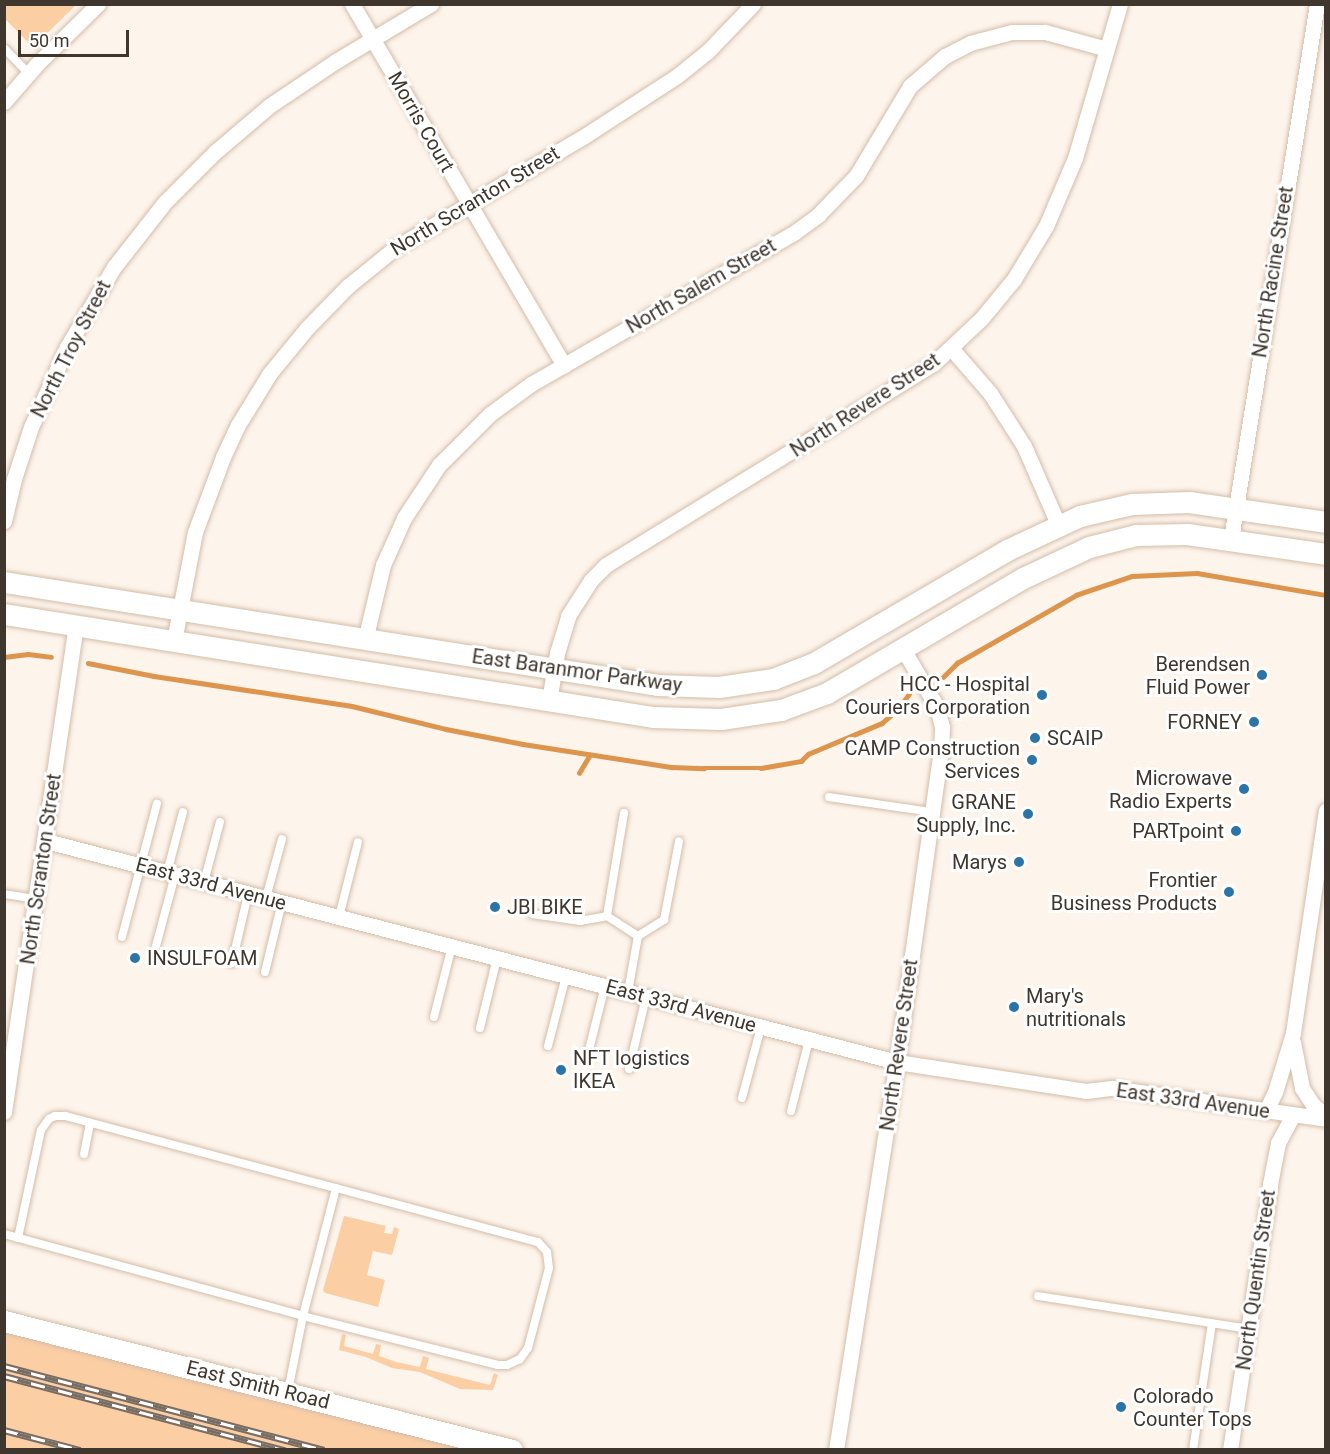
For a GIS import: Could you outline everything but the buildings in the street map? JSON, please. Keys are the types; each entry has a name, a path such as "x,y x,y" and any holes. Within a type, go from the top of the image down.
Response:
{"street":[{"path":"4,102 28,74 98,4"},
{"name":"Morris Court","path":"352,4 564,365"},
{"name":"North Troy Street","path":"4,520 21,453 50,382 88,309 114,267 165,202 232,136 310,78 432,4"},
{"name":"North Scranton Street","path":"174,641 195,532 212,484 238,426 270,373 307,328 365,272 417,232 605,124 677,76 708,51 753,4"},
{"name":"North Revere Street","path":"549,702 560,640 571,609 591,580 606,565 860,411 933,364 951,348 1014,279 1046,226 1075,158 1120,4"},
{"name":"North Racine Street","path":"1231,539 1317,4"},
{"name":"North Salem Street","path":"365,640 371,609 393,540 426,484 472,430 514,396 795,232 818,215 856,176 910,87 945,56 970,43 1012,32 1045,32 1107,49"},
{"path":"951,348 990,393 1024,446 1058,524"},
{"name":"East Baranmor Parkway","path":"4,582 554,670 657,685 719,687 773,679 830,656 1007,550 1058,524 1132,504 1190,502 1326,522"},
{"name":"East Baranmor Parkway","path":"4,614 549,702 653,717 720,719 781,710 827,693 1023,578 1089,547 1136,536 1160,534 1231,539 1326,554"},
{"name":"North Scranton Street","path":"4,1112 38,900 76,626"},
{"name":"North Revere Street","path":"837,1449 897,1062 942,727 934,701 903,649"},
{"path":"1266,1111 1275,1092 1293,1033 1326,810"},
{"name":"East 33rd Avenue","path":"46,841 897,1062 1086,1091 1112,1088 1326,1118"},
{"path":"1293,1033 1295,1065 1302,1088 1313,1105 1326,1118"},
{"name":"North Quentin Street","path":"1230,1449 1274,1158 1280,1138 1293,1115"},
{"name":"East Smith Road","path":"4,1321 512,1449"}],"lane":[{"path":"4,48 28,74"},
{"path":"829,796 932,812"},
{"path":"122,937 157,804"},
{"path":"156,946 183,812"},
{"path":"607,916 624,813"},
{"path":"204,882 220,822"},
{"path":"266,898 282,839"},
{"path":"628,992 638,936 664,920 679,841"},
{"path":"339,917 358,842"},
{"path":"4,894 38,900"},
{"path":"232,963 248,894"},
{"path":"265,972 282,902"},
{"path":"532,914 580,921 607,916 638,936"},
{"path":"434,1017 452,946"},
{"path":"480,1028 497,958"},
{"path":"548,1046 566,976"},
{"path":"587,1058 605,986"},
{"path":"629,1069 646,997"},
{"path":"742,1098 761,1027"},
{"path":"791,1111 810,1040"},
{"path":"4,1234 18,1238 303,1316 498,1365 507,1365 520,1359 528,1348 549,1268 547,1252 538,1242 90,1123 55,1116 45,1124 18,1238"},
{"path":"84,1154 90,1123"},
{"path":"288,1393 303,1316 336,1188"},
{"path":"1038,1296 1248,1329"},
{"path":"1193,1449 1212,1323"}],"shaded area":[{"path":"4,5 76,5 33,47 5,19"},
{"path":"344,1216 386,1226 384,1233 392,1234 394,1227 399,1229 392,1255 373,1251 367,1275 385,1280 378,1307 325,1293 323,1290"},
{"path":"4,1325 484,1449 5,1449"},
{"path":"342,1334 346,1335 344,1346 373,1354 376,1344 381,1345 379,1356 396,1362 420,1367 423,1356 429,1358 426,1369 490,1385 494,1373 498,1375 493,1390 460,1389 420,1372 392,1368 366,1357 339,1350"}],"waterway":[{"path":"943,677 957,663 1076,595 1132,576 1197,573 1326,595"},
{"path":"4,657 28,654 51,657"},
{"path":"88,663 154,676 352,706 446,729 523,744 672,767 761,768 801,761 808,754 882,723 898,709 909,694"},
{"path":"579,773 590,755"}],"railway":[{"path":"4,1366 324,1450"},
{"path":"4,1376 285,1450"},
{"path":"4,1430 80,1450"}],"place":[{"name":"Berendsen Fluid Power","path":"1262,675"},
{"name":"HCC - Hospital Couriers Corporation","path":"1042,695"},
{"name":"FORNEY","path":"1254,722"},
{"name":"SCAIP","path":"1035,738"},
{"name":"CAMP Construction Services","path":"1032,760"},
{"name":"Microwave Radio Experts","path":"1244,789"},
{"name":"GRANE Supply, Inc.","path":"1028,814"},
{"name":"PARTpoint","path":"1236,831"},
{"name":"Marys","path":"1019,862"},
{"name":"Frontier Business Products","path":"1229,892"},
{"name":"JBI BIKE","path":"495,907"},
{"name":"INSULFOAM","path":"135,958"},
{"name":"Mary's nutritionals","path":"1014,1007"},
{"name":"NFT logistics IKEA","path":"561,1070"},
{"name":"Colorado Counter Tops","path":"1121,1407"}]}
